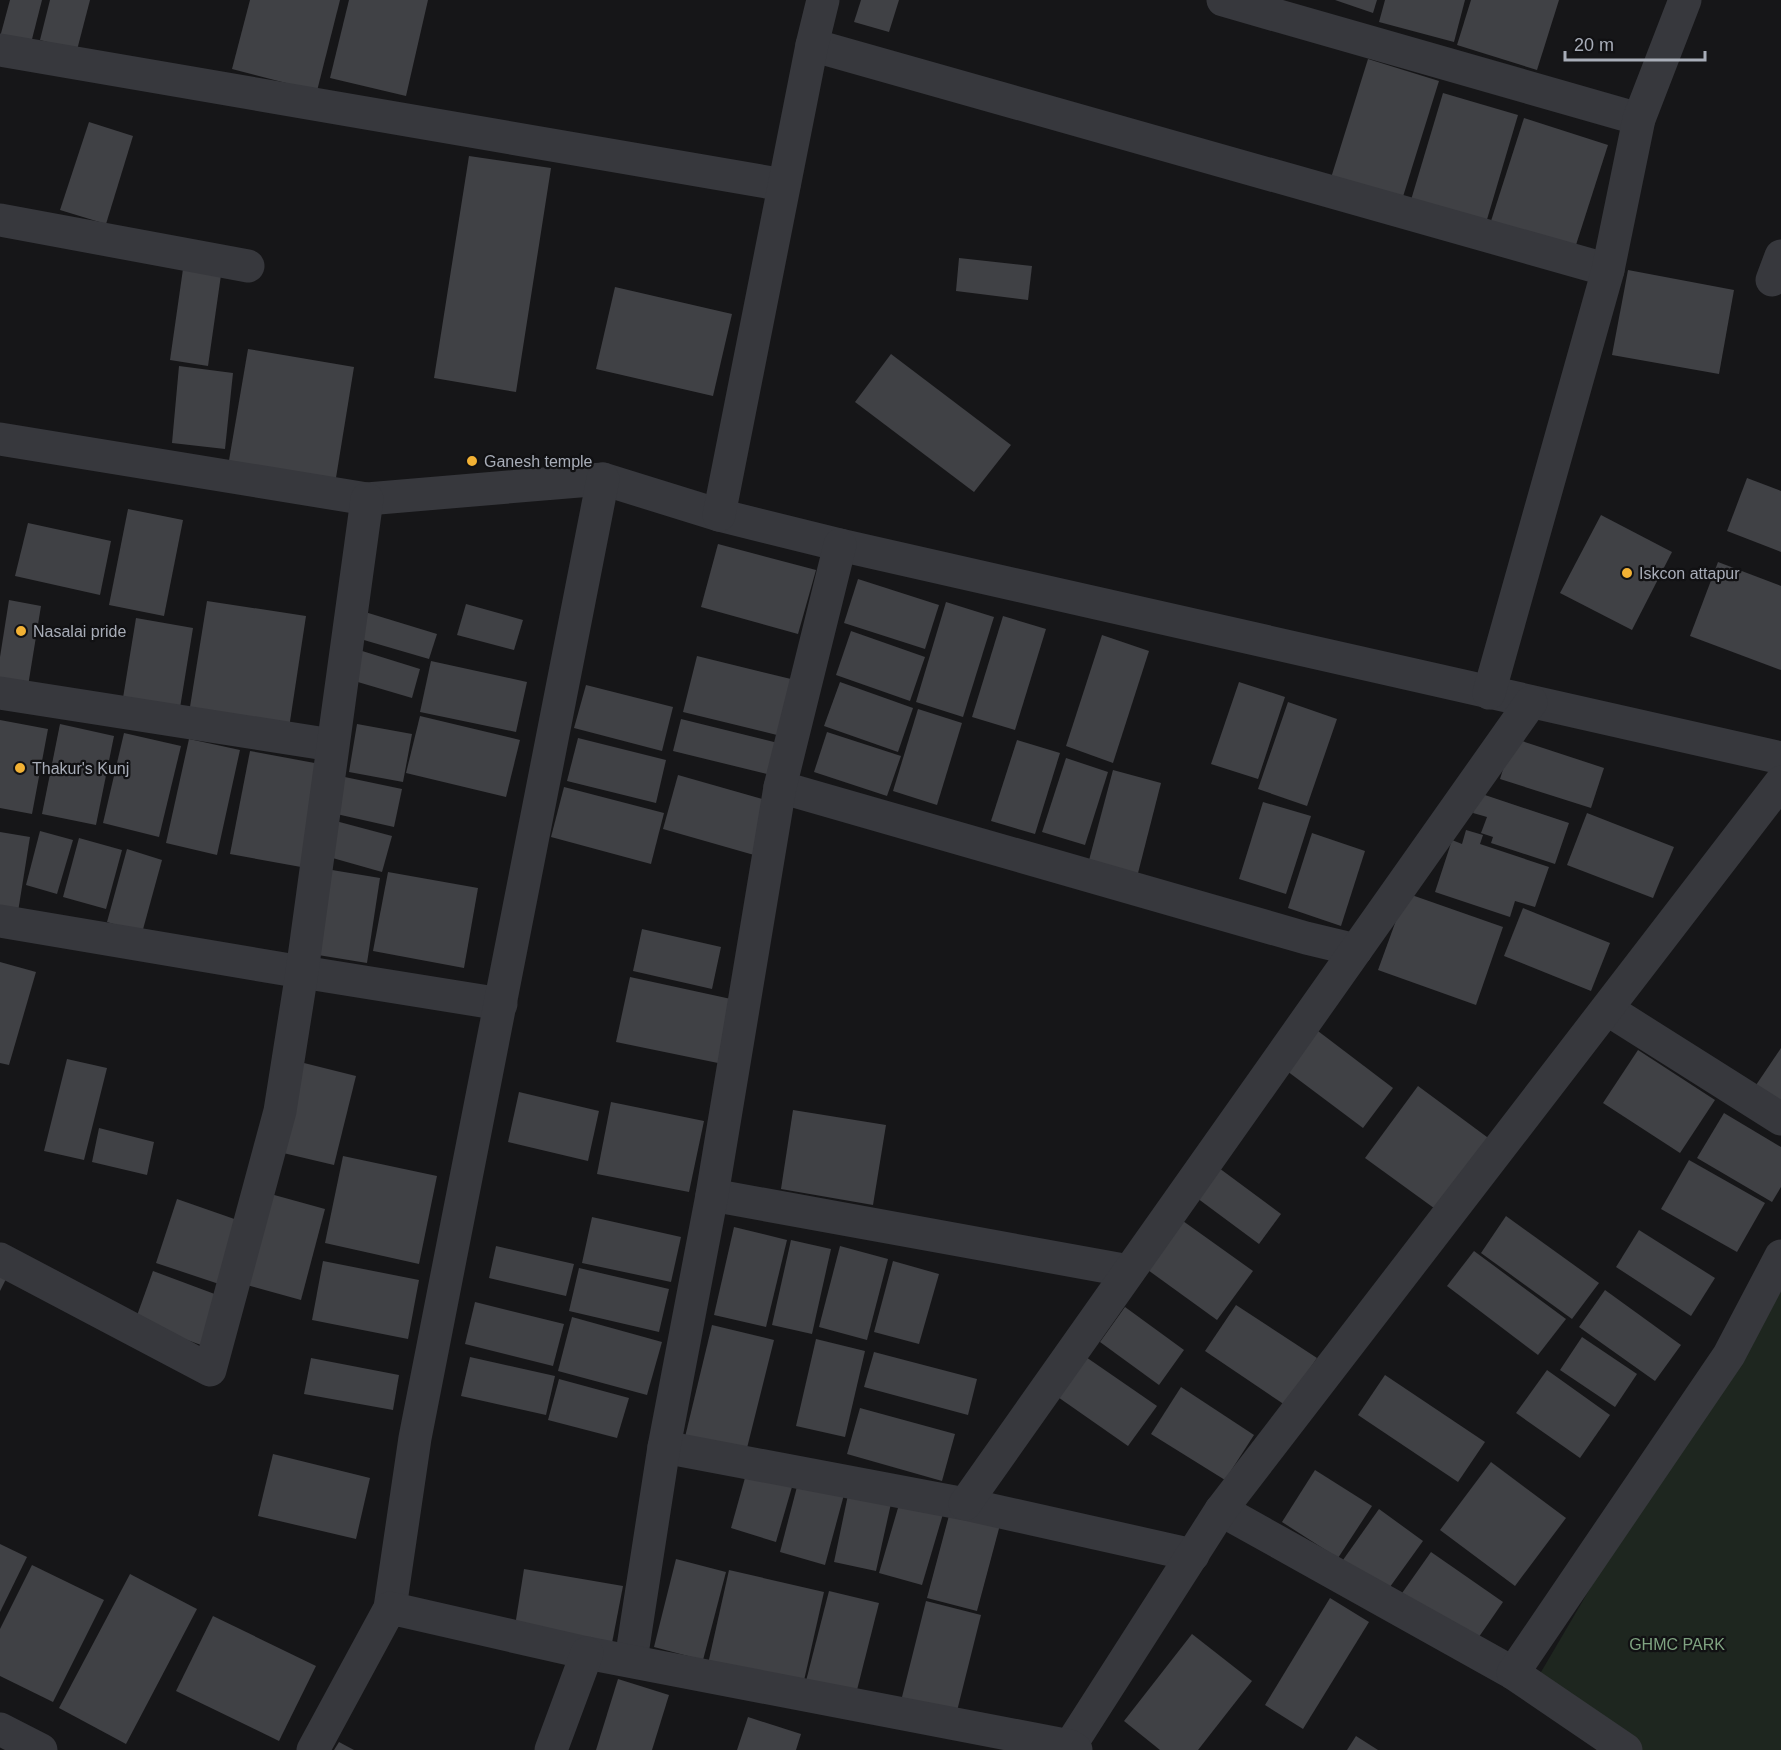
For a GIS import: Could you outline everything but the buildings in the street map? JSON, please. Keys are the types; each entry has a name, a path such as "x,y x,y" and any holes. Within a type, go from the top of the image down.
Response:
{"street":[{"path":"719,515 812,45 823,0"},
{"path":"1222,0 1639,119"},
{"path":"1490,693 1608,270 1639,119 1685,0"},
{"path":"812,45 1608,270"},
{"path":"0,50 784,185"},
{"path":"0,220 248,266"},
{"path":"0,439 367,499 603,479 719,515 840,545 1781,758"},
{"path":"313,1750 390,1608 415,1438 603,479"},
{"path":"0,1259 210,1370 280,1111 302,972 367,499"},
{"path":"631,1660 664,1447 712,1195 780,787 840,545"},
{"path":"0,693 332,745"},
{"path":"964,1504 1531,702"},
{"path":"390,1608 588,1653 1073,1748 1221,1510 1781,782"},
{"path":"780,787 1306,938 1356,950"},
{"path":"0,921 501,1004"},
{"path":"1607,1009 1781,1119"},
{"path":"712,1195 1129,1271"},
{"path":"1513,1673 1729,1354 1781,1256"},
{"path":"664,1447 964,1504 1193,1555"},
{"path":"1221,1510 1513,1673 1626,1750"},
{"path":"551,1750 588,1653"},
{"path":"0,1729 41,1750"}],"green space":[{"name":"GHMC PARK","path":"1781,1263 1781,1750 1639,1750 1534,1684"}],"place":[{"name":"Ganesh temple","path":"472,461"},
{"name":"Iskcon attapur","path":"1627,573"},
{"name":"Nasalai pride","path":"21,631"},
{"name":"Thakur's Kunj","path":"20,768"}]}
